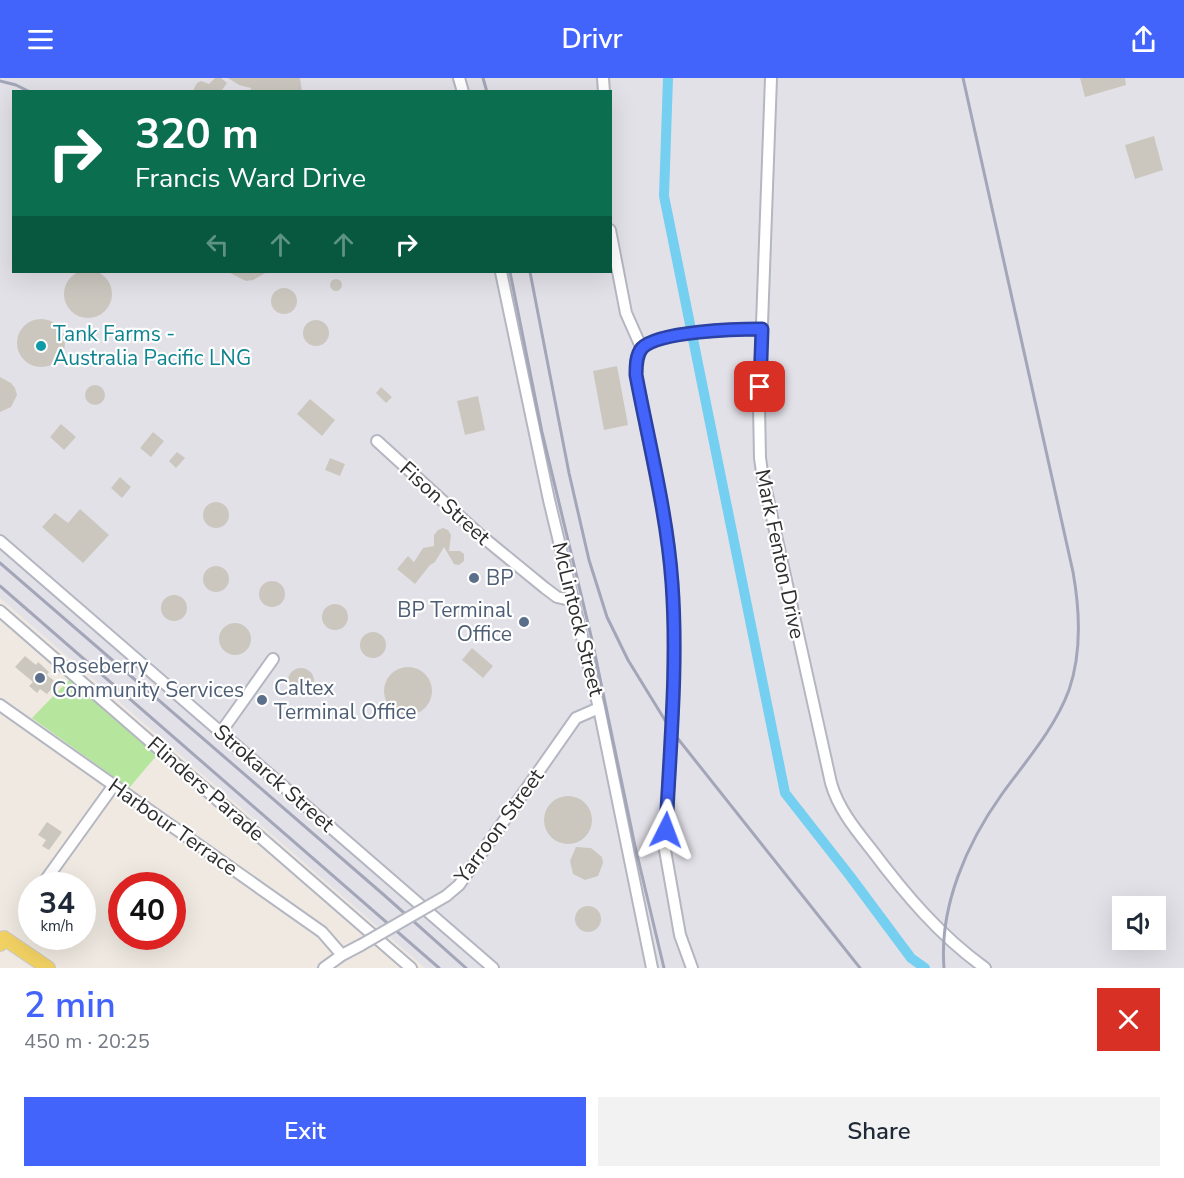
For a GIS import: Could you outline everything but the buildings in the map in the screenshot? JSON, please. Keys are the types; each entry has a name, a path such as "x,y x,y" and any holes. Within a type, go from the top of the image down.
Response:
{"main road":[{"path":"1,939 48,968"}],"street":[{"name":"Mark Fenton Drive","path":"771,78 759,458 834,793 852,823 890,875 943,934 985,968"},
{"path":"612,240 626,313 642,349"},
{"name":"McLintock Street","path":"501,273 549,500 599,708 652,968"},
{"path":"692,968 680,935 665,850 673,702 674,625 667,534 636,375 636,363 642,349 651,342 719,330 762,329"},
{"name":"Fison Street","path":"378,441 479,534 557,597 574,600"},
{"name":"Strokarck Street","path":"0,541 493,968"},
{"name":"Flinders Parade","path":"0,611 404,965"},
{"path":"221,732 273,659"},
{"name":"Harbour Terrace","path":"0,705 322,932 342,955"},
{"name":"Yarroon Street","path":"324,968 342,955 446,896 459,885 576,718 599,708"},
{"path":"51,872 114,785"}],"shaded area":[{"path":"0,78 1184,78 1184,968 425,968 0,598"}],"green space":[{"path":"70,679 157,755 129,788 32,718"}],"waterway":[{"path":"668,78 664,196 785,793 911,958 925,968"}],"railway":[{"path":"483,78 486,90"},
{"path":"944,968 946,922 958,876 967,854 989,813 1056,718 1069,690 1078,646 1077,602 1073,572 963,78"},
{"path":"0,81 26,90"},
{"path":"510,273 542,432 592,640 635,846 664,968"},
{"path":"530,273 569,473 589,560 607,617 628,660 671,730 860,968"},
{"path":"0,563 466,968"},
{"path":"0,586 439,968"}],"place":[{"name":"Tank Farms - Australia Pacific LNG","path":"41,346"},
{"name":"BP","path":"474,578"},
{"name":"BP Terminal Office","path":"524,622"},
{"name":"Roseberry Community Services","path":"40,678"},
{"name":"Caltex Terminal Office","path":"262,700"}],"route":[{"path":"666,830 673,702 672,580 667,534 636,375 636,363 642,349 651,342 664,338 719,330 762,329 760,387"}]}
